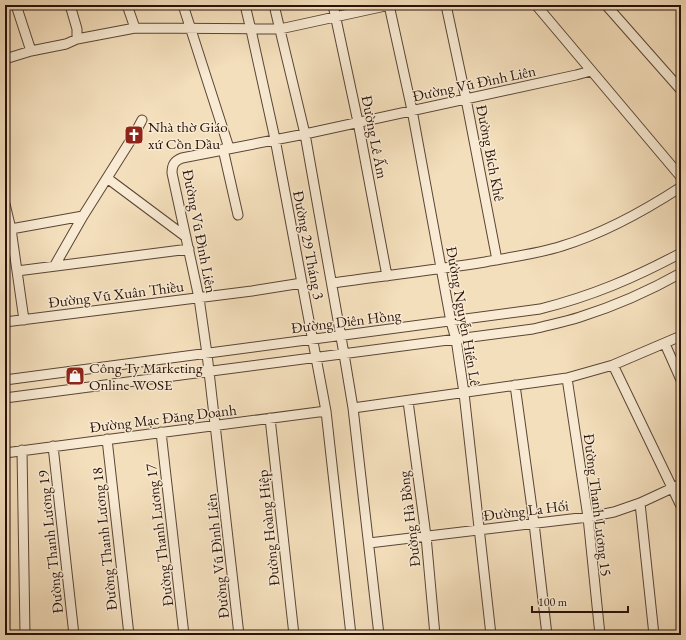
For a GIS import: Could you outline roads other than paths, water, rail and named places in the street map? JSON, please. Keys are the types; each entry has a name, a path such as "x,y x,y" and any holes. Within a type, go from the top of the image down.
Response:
{"street":[{"path":"16,5 31,51"},
{"path":"70,5 77,29 77,39"},
{"path":"127,5 135,28"},
{"path":"183,5 226,149 238,215"},
{"name":"Đường 29 Tháng 3","path":"245,5 275,139 326,411 351,635"},
{"name":"Đường 29 Tháng 3","path":"274,5 305,134 354,408 379,635"},
{"name":"Đường Lê Ấm","path":"333,5 358,122 387,276"},
{"path":"5,59 31,51 66,44 77,39 135,28 280,29 390,5"},
{"name":"Đường Nguyễn Hiến Lê","path":"390,5 412,110 451,322 456,339 464,393 491,635"},
{"name":"Đường Bích Khê","path":"446,5 497,260"},
{"path":"536,5 681,177"},
{"path":"606,5 681,90"},
{"name":"Đường Vũ Đình Liên","path":"239,635 210,371 199,298 172,173 172,166 176,160 182,158 305,134 591,71"},
{"path":"55,265 83,216 142,120"},
{"path":"107,178 186,237"},
{"path":"332,283 442,269 497,260 562,246 602,231 644,211 681,188"},
{"path":"5,204 11,229 24,320"},
{"path":"11,229 83,216"},
{"path":"17,271 189,249"},
{"name":"Đường Diên Hồng","path":"5,380 342,337 540,309 575,300 609,288 647,271 681,253"},
{"path":"5,398 533,329 580,318 617,304 656,287 681,273"},
{"name":"Đường Vũ Xuân Thiều","path":"5,322 199,298 302,283"},
{"path":"354,408 567,378 613,365 681,336"},
{"path":"665,344 681,380"},
{"path":"613,365 677,486 681,506"},
{"name":"Đường Thanh Lương 15","path":"567,378 588,517 600,635"},
{"path":"515,385 534,523 547,635"},
{"name":"Đường Hà Bồng","path":"408,401 426,536 435,635"},
{"name":"Đường Mạc Đăng Doanh","path":"5,453 326,411"},
{"name":"Đường Hoàng Hiệp","path":"270,418 294,635"},
{"name":"Đường Thanh Lương 17","path":"161,432 184,635"},
{"name":"Đường Thanh Lương 18","path":"107,439 129,635"},
{"name":"Đường Thanh Lương 19","path":"53,446 74,635"},
{"path":"22,450 25,635"},
{"name":"Đường La Hối","path":"369,543 588,517 614,512 640,503 677,486"},
{"path":"640,503 654,635"}],"place":[{"name":"Nhà thờ Giáo xứ Cồn Dầu","path":"134,135"},
{"name":"Công Ty Marketing Online WOSE","path":"75,376"}]}
